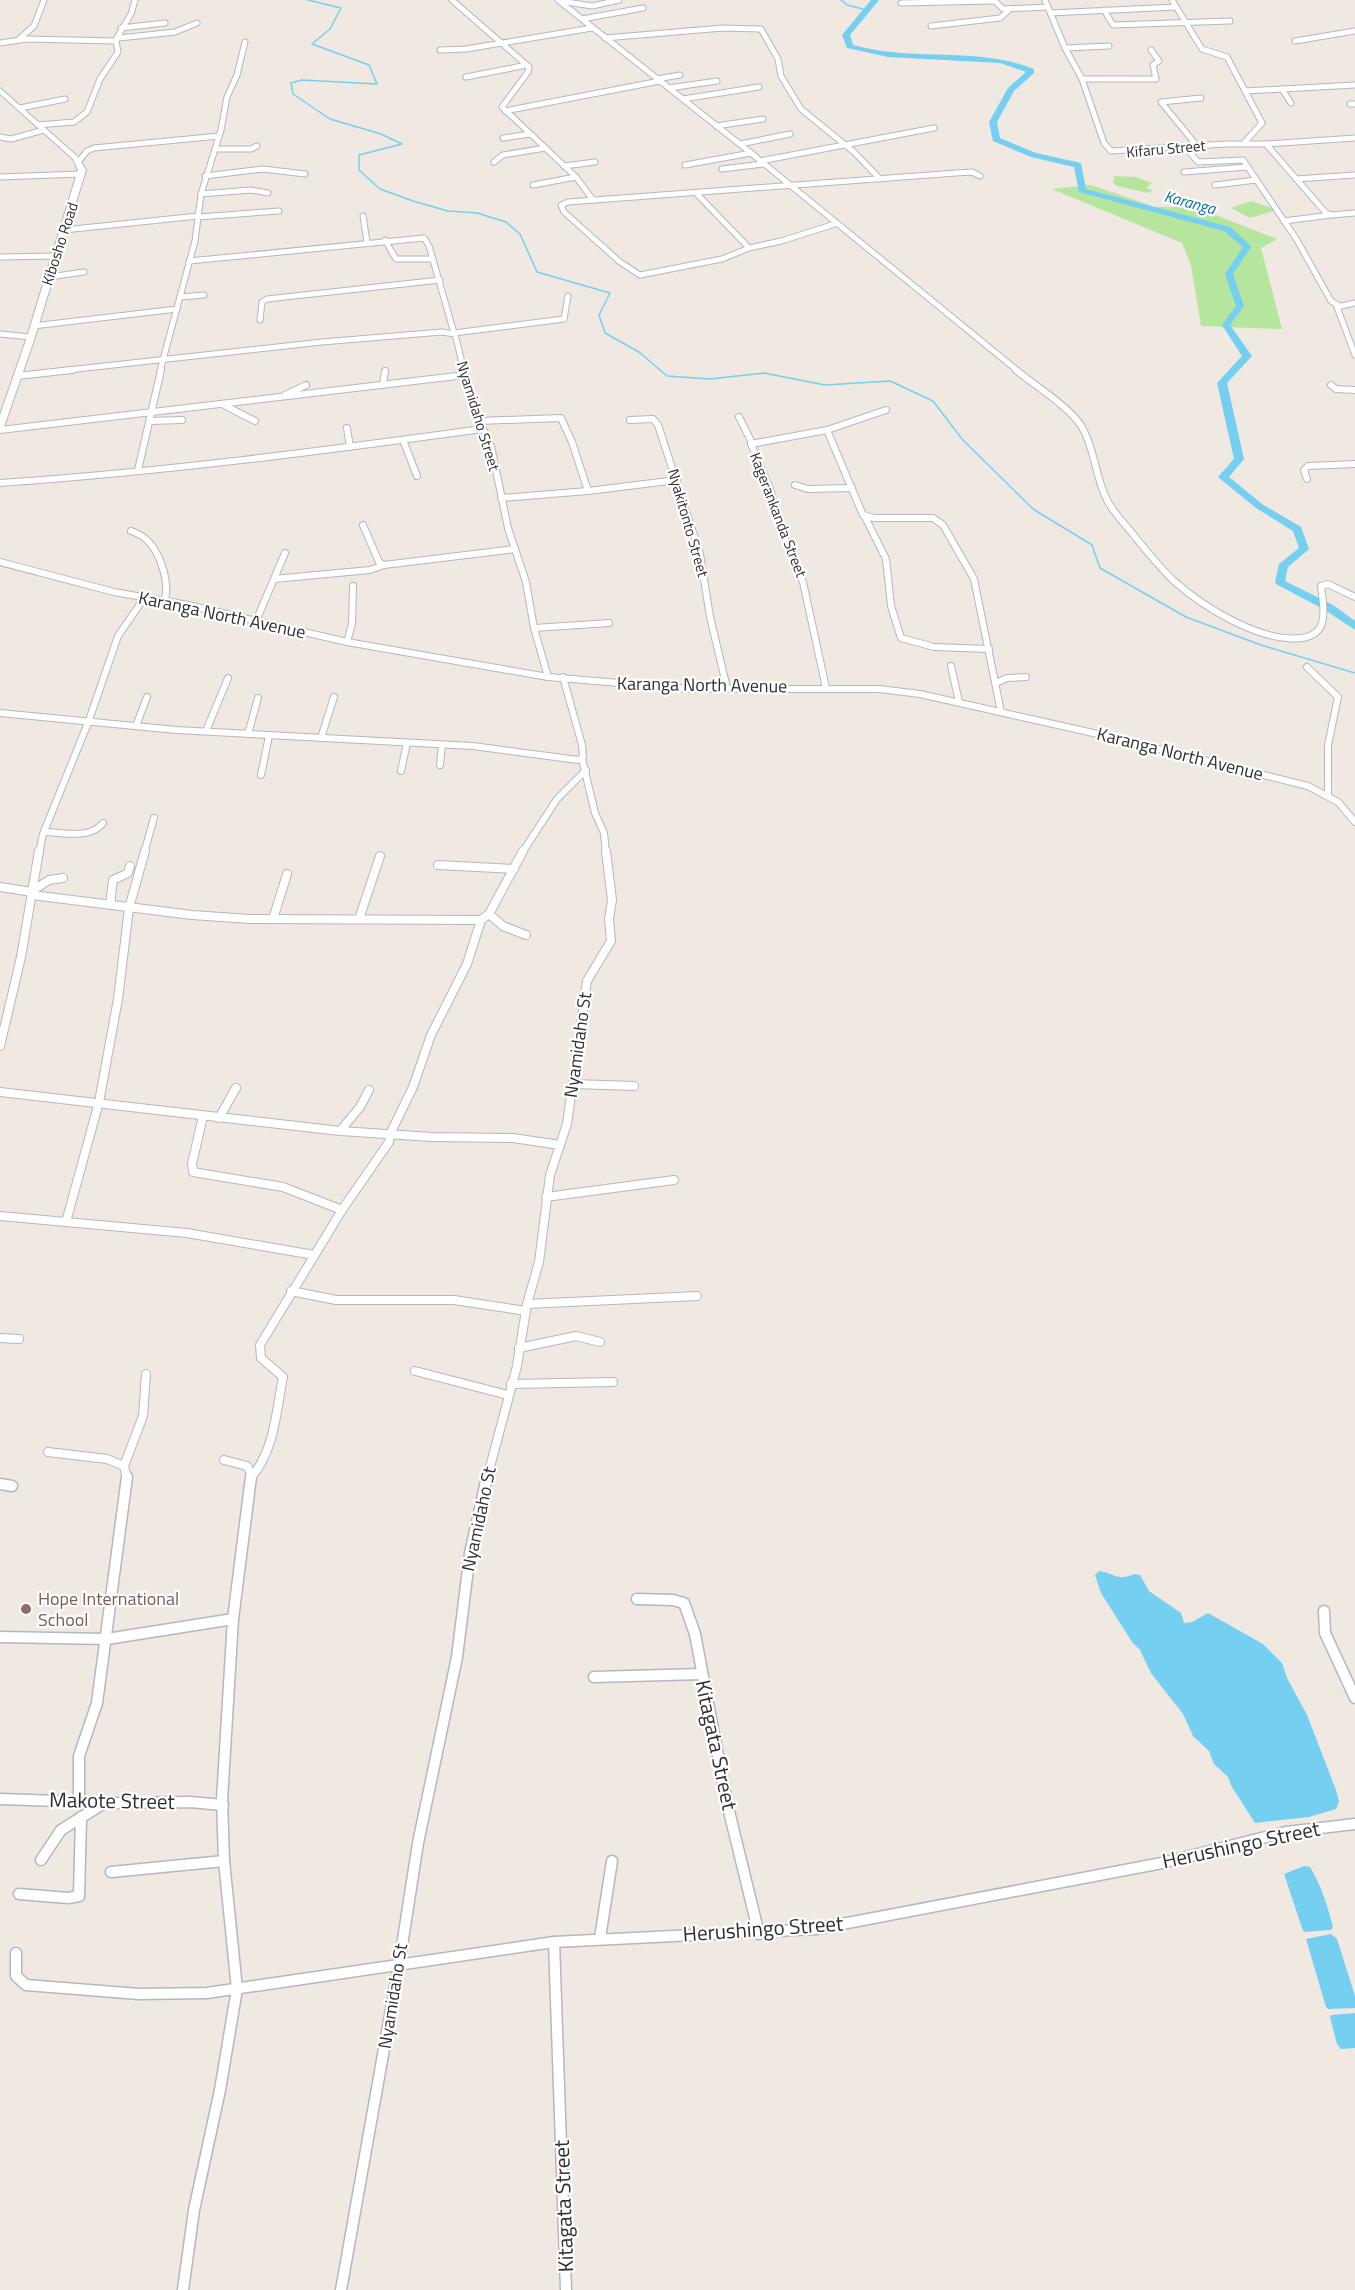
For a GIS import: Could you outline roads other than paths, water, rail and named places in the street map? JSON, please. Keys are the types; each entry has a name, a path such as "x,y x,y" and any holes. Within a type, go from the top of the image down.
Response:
{"street":[{"path":"18,40 34,26 44,0"},
{"path":"0,137 11,139 41,128 74,122 90,109 100,79 118,52 117,39 131,14 135,0"},
{"path":"452,0 527,65 528,72 503,105 505,111 576,177 593,200"},
{"path":"559,1 592,6 619,0"},
{"name":"Kifaru Street","path":"1045,0 1065,48 1082,79 1104,143 1111,151 1355,138"},
{"path":"1172,0 1202,49 1227,57 1262,123 1244,143"},
{"path":"559,1 740,144 1080,423 1107,500 1121,520 1178,585 1199,600 1243,624 1292,638 1307,637 1314,633 1322,623 1325,603 1320,587 1323,584 1355,597"},
{"path":"901,3 994,1 1000,8 1009,10 1048,7"},
{"path":"1050,14 1176,7"},
{"path":"582,19 643,8"},
{"path":"931,26 1000,18 1009,10"},
{"path":"1104,10 1113,25 1230,21"},
{"path":"122,28 165,23"},
{"path":"0,43 18,40 117,39 168,34 197,23"},
{"path":"440,50 592,28"},
{"path":"605,38 723,28 761,29 778,59 781,76 798,106 846,144 880,179"},
{"path":"1294,41 1355,31"},
{"path":"138,470 189,261 205,176 219,136 227,97 237,75 244,42"},
{"path":"1065,48 1109,45"},
{"path":"1082,79 1156,79 1153,65 1159,61 1151,50"},
{"path":"466,77 527,65"},
{"path":"505,111 680,75"},
{"path":"669,88 717,81"},
{"path":"1245,90 1355,85"},
{"path":"683,99 759,87"},
{"path":"1282,89 1291,102"},
{"path":"0,90 79,161 93,147 219,136"},
{"path":"20,108 65,99"},
{"path":"1198,147 1161,103 1201,99"},
{"path":"716,126 764,118"},
{"path":"722,169 934,128"},
{"path":"503,138 530,134"},
{"path":"740,144 790,134"},
{"path":"1233,143 1298,240 1331,301 1338,305 1355,303"},
{"path":"1266,144 1324,211 1332,215"},
{"path":"215,149 251,149 257,146"},
{"path":"494,162 503,156 545,148"},
{"path":"1186,148 1198,162 1243,160"},
{"path":"684,165 751,153"},
{"name":"Kibosho Road","path":"0,429 81,174 79,161"},
{"path":"564,166 595,162"},
{"path":"1184,172 1247,167"},
{"path":"205,176 263,169 305,174"},
{"path":"835,224 781,241 749,248 722,259 638,274 620,262 562,207 566,203 593,200 969,172 981,176"},
{"path":"0,177 81,174"},
{"path":"1296,179 1355,175"},
{"path":"533,185 576,177"},
{"path":"1215,185 1256,180"},
{"path":"201,194 250,190 268,193"},
{"path":"696,193 749,248"},
{"path":"64,230 279,211"},
{"path":"1284,221 1355,213"},
{"path":"363,216 367,242"},
{"name":"Nyamidaho Street","path":"385,240 424,238 428,241 478,421 491,446 501,498 529,594 534,628 548,677"},
{"path":"189,261 385,240 396,259 433,259"},
{"path":"0,257 55,256"},
{"path":"49,277 84,272"},
{"path":"260,320 262,302 267,299 440,280"},
{"path":"180,297 204,295"},
{"path":"17,376 322,342 454,333 564,319 568,296"},
{"path":"1338,305 1337,308 1355,355"},
{"path":"33,326 177,309"},
{"path":"1345,329 1355,329"},
{"path":"0,334 31,337"},
{"path":"383,385 386,371"},
{"path":"0,429 465,375"},
{"path":"316,393 317,384"},
{"path":"282,397 306,385"},
{"path":"1330,385 1336,389 1355,390"},
{"path":"221,404 255,421"},
{"name":"Kagerankanda Street","path":"826,688 803,582 786,542 777,508 752,443 827,430 886,410"},
{"path":"739,417 752,443"},
{"path":"478,421 561,418 588,491"},
{"name":"Nyakitonto Street","path":"630,420 650,419 656,422 677,480 700,554 710,617 727,688"},
{"path":"150,420 182,420"},
{"path":"347,428 350,447"},
{"path":"0,483 350,447 482,429"},
{"path":"827,430 861,513 886,559 891,606 901,638 928,646 989,650"},
{"path":"403,440 417,476"},
{"path":"1307,479 1304,470 1308,466 1355,464"},
{"path":"501,498 588,491 677,480"},
{"path":"795,485 808,489 852,488"},
{"path":"865,517 927,518 940,522 974,579 1001,712"},
{"path":"363,525 379,562 384,565"},
{"path":"131,531 148,539 159,554 168,588 164,601"},
{"path":"274,579 370,570 384,565 515,549"},
{"path":"256,621 285,553"},
{"name":"Karanga North Avenue","path":"0,562 70,581 347,642 548,677 650,687 902,691 959,702 1308,786 1338,802 1355,822"},
{"path":"347,642 352,624 353,586"},
{"path":"0,1046 21,957 44,832 88,723 118,636 145,597"},
{"path":"534,628 609,623"},
{"path":"951,666 959,702"},
{"path":"1307,667 1338,697 1332,712 1325,769 1328,795"},
{"path":"0,713 88,723 269,736 489,747 569,760 582,759 580,738 563,677"},
{"path":"996,683 1007,678 1026,677"},
{"path":"206,731 228,678"},
{"path":"136,726 147,697"},
{"path":"321,738 334,697"},
{"path":"248,734 258,698"},
{"path":"261,775 269,736"},
{"path":"401,771 407,743"},
{"path":"440,765 442,745"},
{"name":"Nyamidaho St","path":"341,2290 399,1965 418,1843 457,1657 470,1553 539,1262 546,1197 560,1145 565,1136 587,981 611,941 609,919 612,893 604,833 595,813 582,759"},
{"path":"250,1478 262,1465 265,1456 283,1377 261,1358 260,1345 342,1210 389,1142 391,1132 413,1087 431,1035 467,964 481,920 489,914 536,829 576,778 586,770"},
{"path":"66,1222 99,1102 118,999 129,908 154,818"},
{"path":"44,832 93,832 101,828 103,823"},
{"path":"359,919 380,856"},
{"path":"438,865 514,869"},
{"path":"110,905 112,880 126,874 130,866"},
{"path":"273,920 287,874"},
{"path":"32,893 49,880 63,878"},
{"path":"0,887 129,908 273,920 481,920"},
{"path":"489,914 503,926 526,935"},
{"path":"574,1084 634,1086"},
{"path":"219,1118 236,1088"},
{"path":"340,1131 360,1107 369,1090"},
{"path":"0,1092 340,1131 391,1132 407,1136 538,1140 560,1145"},
{"path":"203,1116 192,1164 193,1172 283,1187 302,1192 342,1210"},
{"path":"546,1197 674,1180"},
{"path":"0,1216 186,1233 314,1255"},
{"path":"291,1291 319,1298 426,1300 527,1307 698,1296"},
{"path":"519,1348 576,1336 600,1342"},
{"path":"0,1338 19,1339"},
{"path":"415,1371 508,1395"},
{"path":"79,1802 79,1756 97,1703 118,1545 127,1502 128,1481 124,1466 143,1416 146,1374"},
{"path":"511,1384 613,1382"},
{"path":"48,1452 107,1459 124,1466"},
{"path":"183,2290 194,2210 237,1989 224,1861 223,1805 233,1620 250,1478 247,1466 224,1460"},
{"path":"0,1484 12,1485"},
{"name":"Kitagata Street","path":"637,1599 673,1600 684,1603 695,1634 727,1803 759,1934"},
{"path":"1324,1611 1325,1633 1355,1698"},
{"path":"0,1637 107,1639 233,1620"},
{"path":"594,1677 701,1674"},
{"name":"Makote Street","path":"0,1799 190,1802 223,1805"},
{"path":"42,1860 61,1830 106,1802"},
{"path":"19,1894 68,1898 79,1896 81,1817"},
{"name":"Herushingo Street","path":"16,1953 14,1976 26,1985 171,1995 237,1989 554,1942 600,1938 759,1934 816,1929 1162,1863 1286,1832 1355,1824"},
{"path":"111,1872 224,1861"},
{"path":"600,1938 612,1861"},
{"name":"Kitagata Street","path":"554,1942 566,2290"}],"water":[{"path":"1099,1571 1120,1577 1140,1575 1149,1591 1181,1613 1184,1623 1192,1622 1208,1613 1263,1644 1282,1663 1287,1678 1307,1715 1336,1790 1339,1801 1336,1809 1309,1817 1255,1823 1228,1777 1214,1764 1209,1751 1193,1736 1183,1714 1151,1673 1140,1650 1132,1642 1101,1593 1095,1575"},
{"path":"1304,1866 1310,1867 1321,1888 1333,1927 1331,1930 1304,1932 1302,1928 1284,1874"},
{"path":"1331,1934 1337,1939 1355,1996 1355,2008 1328,2009 1326,2007 1306,1939"},
{"path":"1355,2013 1355,2048 1341,2049 1337,2044 1330,2017 1331,2015"}],"waterway":[{"path":"308,0 341,8 330,29 312,44 369,65 377,84 302,80 291,83 293,94 330,119 381,134 402,144 359,155 359,170 380,189 413,201 448,211 477,213 506,222 520,234 537,272 610,293 599,315 605,333 639,352 667,376 710,379 764,373 825,385 890,381 933,401 962,439 1033,509 1092,545 1100,568 1186,617 1261,645 1355,673"},
{"path":"841,0 847,5 867,10"},
{"name":"Karanga","path":"875,0 846,35 850,46 869,52 906,57 1000,61 1031,71 1011,90 993,122 996,139 1034,155 1078,165 1082,190 1227,229 1247,247 1229,274 1240,306 1226,325 1247,356 1222,383 1239,459 1223,477 1259,506 1297,529 1304,549 1283,566 1280,582 1329,607 1355,627"}],"place":[{"name":"Hope International School","path":"26,1609"}]}
